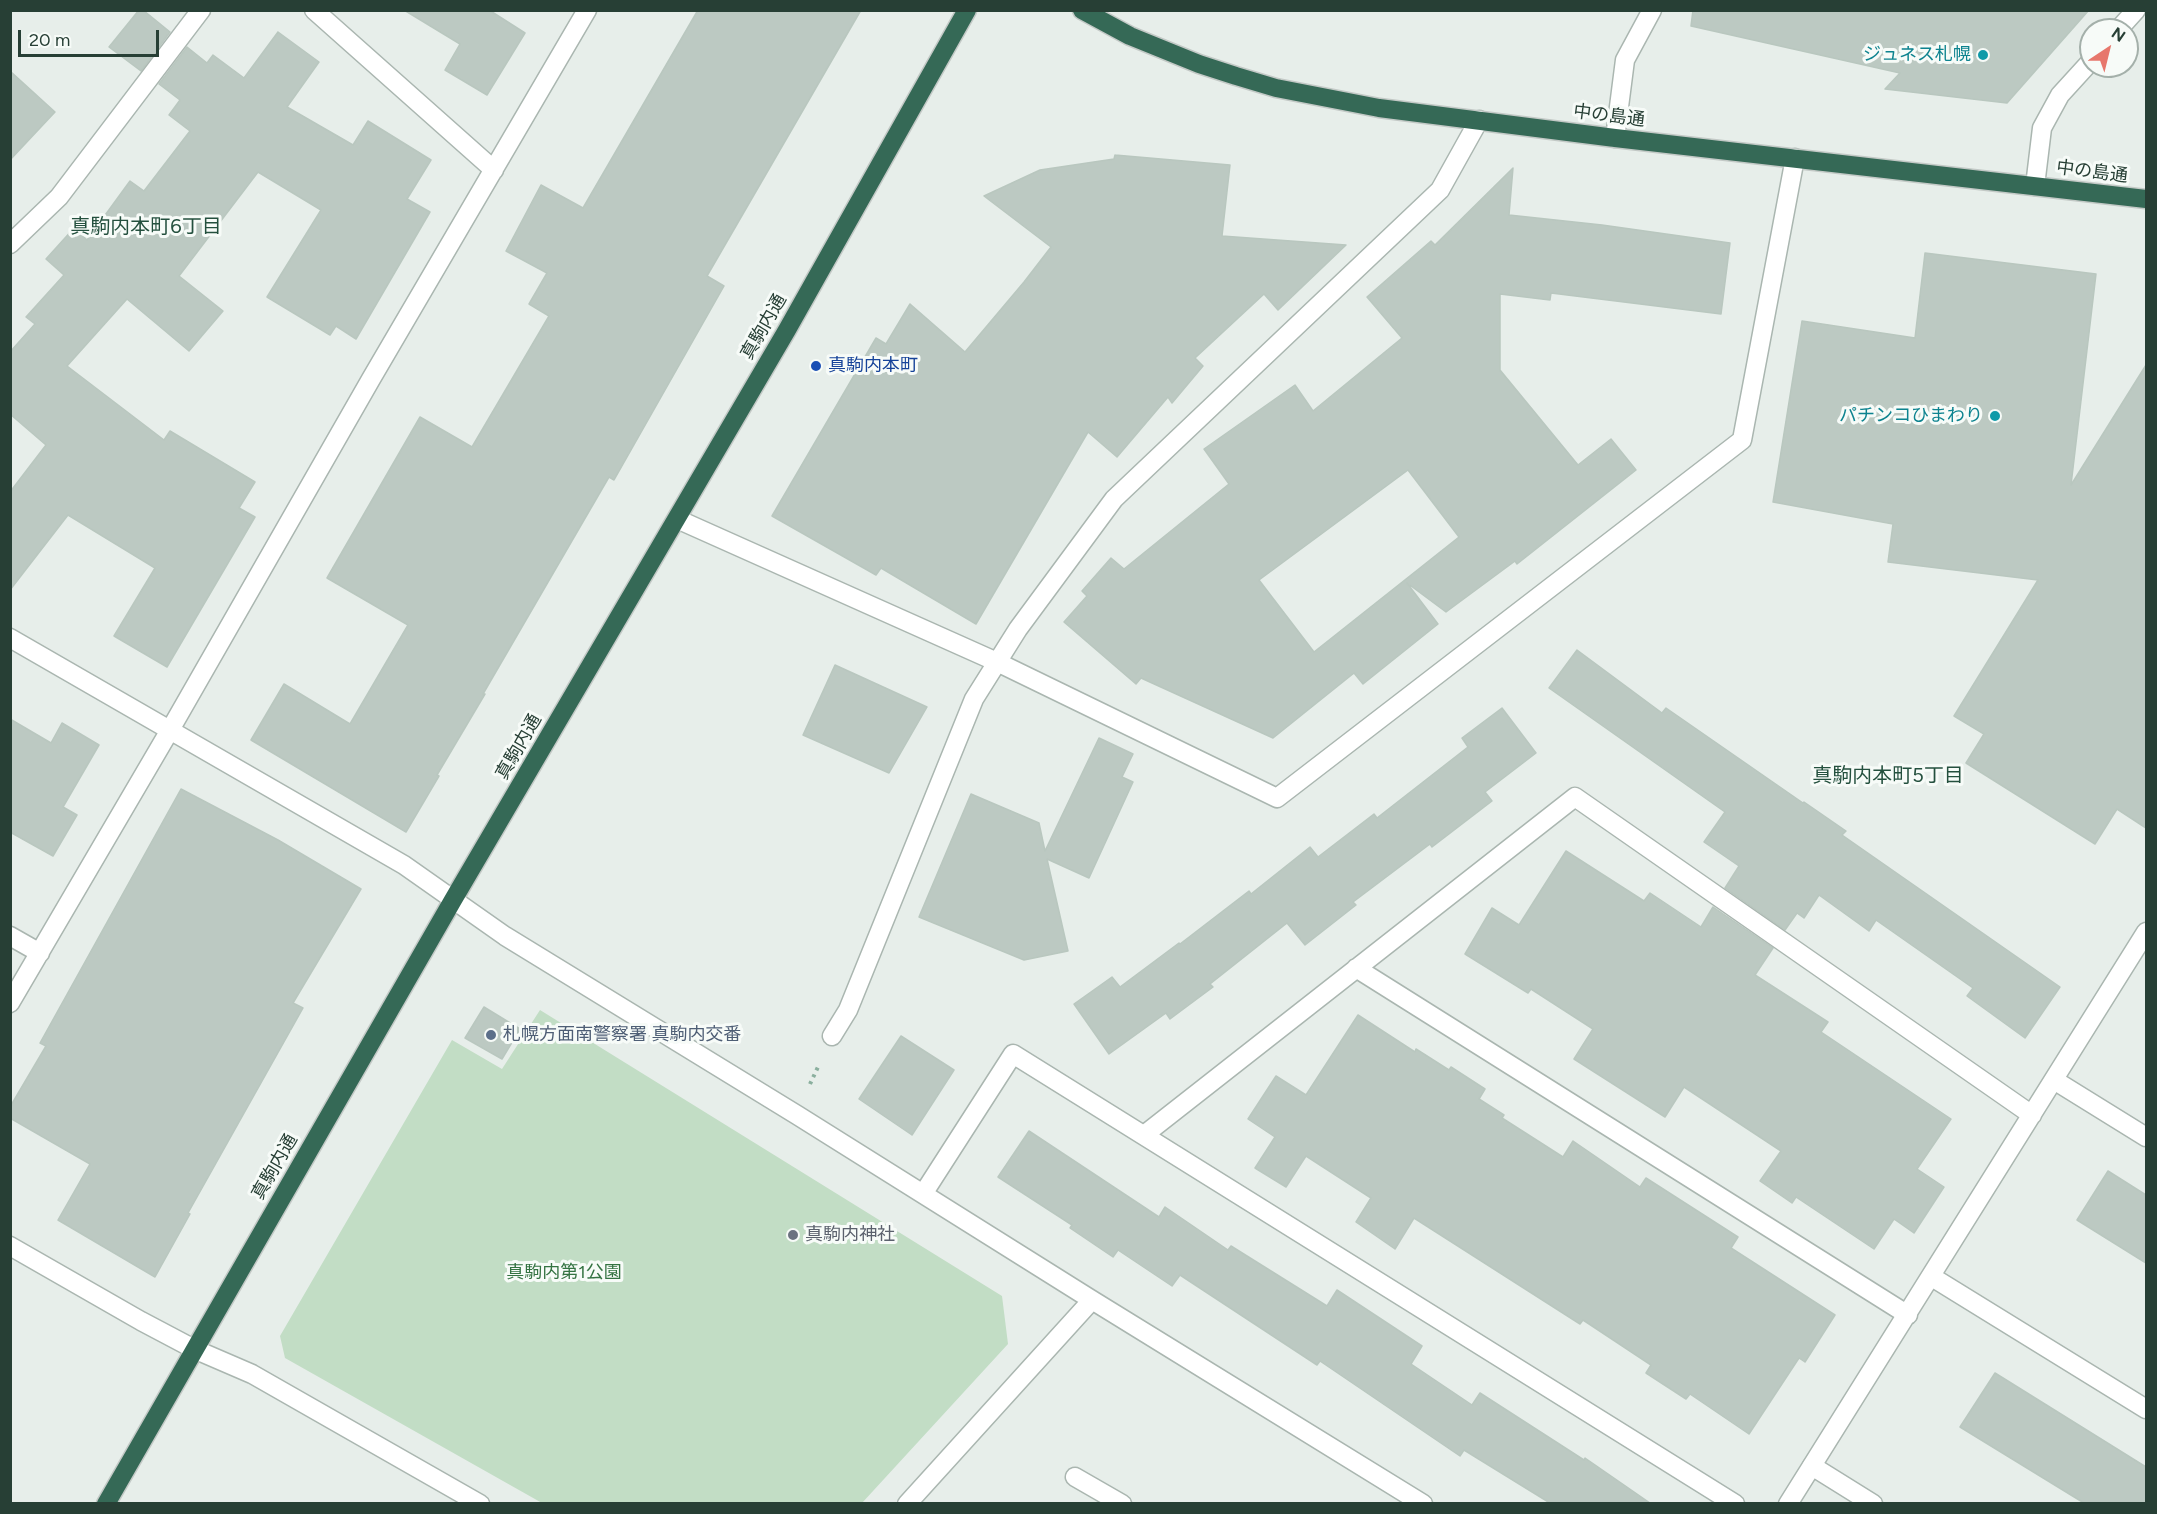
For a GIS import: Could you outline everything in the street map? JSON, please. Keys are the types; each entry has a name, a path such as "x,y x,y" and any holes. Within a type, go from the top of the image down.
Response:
{"highway":[{"name":"真駒内通","path":"106,1503 453,900 787,330 967,10"},
{"name":"中の島通","path":"1082,10 1130,36 1246,79 1324,98 1379,108 1615,138 2146,199"}],"street":[{"path":"10,244 59,196 201,10"},
{"path":"314,10 494,170"},
{"path":"10,1003 587,10"},
{"path":"1615,138 1625,60 1652,10"},
{"path":"2035,186 2042,128 2060,94 2079,73"},
{"path":"832,1036 848,1010 974,699 1018,629 1114,499 1440,190 1479,120"},
{"path":"677,519 997,662 1277,798 1742,440 1795,158"},
{"path":"10,638 404,865 505,936 797,1114 1092,1300 1423,1503"},
{"path":"1144,1135 1575,797 2032,1115"},
{"path":"1788,1503 1932,1277 2146,932"},
{"path":"10,936 40,953"},
{"path":"1356,968 1908,1315"},
{"path":"923,1194 1013,1054 1736,1503"},
{"path":"2054,1080 2146,1137"},
{"path":"10,1246 141,1322 194,1349 252,1374 480,1503"},
{"path":"1932,1277 2146,1409"},
{"path":"907,1503 1092,1300"},
{"path":"1812,1466 1873,1503"},
{"path":"1075,1477 1122,1503"}],"path":[{"path":"797,1114 832,1036"}],"green space":[{"name":"真駒内第1公園","path":"540,1010 1002,1296 1008,1344 862,1503 542,1503 285,1358 280,1336 452,1040 502,1069"}],"building":[{"path":"139,10 143,10 170,32 141,71 109,47"},
{"path":"404,10 489,10 525,33 487,95 445,70 460,44"},
{"path":"698,10 861,10 707,276 724,286 614,480 609,477 406,832 251,740 284,684 350,724 408,625 327,578 420,417 472,447 549,316 529,304 547,273 506,251 541,185 583,208"},
{"path":"1693,10 2089,10 2082,18 2079,18 2079,21 2007,103 1885,89 1900,73 1691,26"},
{"path":"278,32 319,62 287,107 353,145 368,121 431,160 407,199 430,212 356,339 336,326 330,335 267,297 321,210 258,172 179,276 223,311 189,351 127,299 67,366 164,440 170,431 255,482 239,508 255,517 167,667 114,636 155,568 68,515 10,590 10,492 46,445 10,414 10,352 35,324 26,317 64,275 46,259 74,228 87,240 130,181 144,191 190,131 169,115 180,100 159,84 187,47 207,63 213,55 244,78"},
{"path":"10,71 55,112 10,160"},
{"path":"1115,155 1230,165 1222,236 1346,245 1278,310 1264,294 1195,358 1203,366 1172,403 1168,397 1117,457 1088,432 976,624 881,568 876,575 772,516 876,338 886,344 910,304 965,352 1051,247 984,196 1040,170 1114,159"},
{"path":"1513,168 1509,215 1730,243 1721,314 1551,293 1550,300 1500,294 1500,370 1578,465 1611,439 1636,470 1517,564 1515,561 1446,612 1407,583 1438,624 1363,684 1354,673 1273,738 1141,678 1136,684 1064,622 1087,596 1082,591 1111,558 1124,569 1229,484 1204,449 1295,385 1313,411 1402,338 1367,297 1431,241 1435,245","holes":["1408,470 1459,537 1314,652 1259,580"]},
{"path":"1925,253 2096,274 2071,485 2146,365 2146,828 2117,809 2095,844 1966,763 1984,734 1954,716 2038,580 1888,562 1893,524 1773,502 1802,321 1915,338"},
{"path":"1577,650 1662,713 1666,708 1846,831 1842,835 2060,987 2025,1038 1967,996 1973,988 1876,920 1869,931 1819,895 1804,918 1797,913 1785,930 1725,888 1739,866 1704,842 1725,812 1549,688"},
{"path":"835,665 927,707 889,773 803,735"},
{"path":"1502,708 1536,753 1485,792 1492,801 1432,847 1430,844 1353,902 1356,905 1305,945 1287,923 1210,984 1213,987 1170,1019 1166,1013 1109,1054 1074,1004 1112,977 1120,987 1249,891 1251,894 1310,847 1318,857 1374,814 1377,818 1468,747 1462,738"},
{"path":"10,719 51,743 62,723 99,745 63,807 77,815 53,856 10,832"},
{"path":"1099,738 1133,754 1122,777 1133,782 1089,878 1047,859 1068,951 1024,960 919,917 971,794 1039,823 1045,851"},
{"path":"181,789 278,840 361,889 293,1003 303,1008 188,1213 190,1214 155,1277 58,1220 90,1164 10,1118 10,1107 46,1046 40,1043"},
{"path":"1566,851 1644,901 1650,893 1701,927 1713,907 1773,948 1755,975 1828,1022 1821,1032 1951,1119 1917,1169 1944,1187 1914,1233 1894,1219 1874,1249 1796,1197 1792,1203 1760,1181 1781,1151 1684,1087 1665,1117 1574,1059 1593,1029 1531,989 1528,993 1465,954 1492,908 1519,925"},
{"path":"484,1007 520,1029 502,1059 465,1038"},
{"path":"1358,1015 1415,1052 1416,1049 1449,1070 1451,1067 1485,1089 1479,1099 1504,1115 1502,1118 1563,1157 1573,1141 1640,1187 1646,1178 1738,1237 1731,1248 1835,1315 1805,1362 1799,1358 1749,1434 1690,1394 1686,1399 1646,1373 1651,1365 1583,1320 1580,1324 1414,1218 1395,1249 1356,1222 1371,1198 1306,1156 1286,1187 1255,1168 1275,1137 1248,1119 1276,1076 1306,1095"},
{"path":"901,1036 954,1070 912,1135 859,1099"},
{"path":"1029,1131 1159,1217 1165,1207 1228,1250 1231,1246 1327,1306 1337,1290 1422,1346 1411,1364 1472,1405 1480,1393 1584,1460 1585,1458 1650,1503 1550,1503 1464,1450 1460,1456 1320,1361 1317,1365 1180,1275 1172,1286 1118,1250 1113,1257 1070,1228 1072,1225 998,1177"},
{"path":"2108,1171 2146,1195 2146,1263 2077,1220"},
{"path":"1995,1373 2146,1467 2146,1503 2084,1503 1960,1427"}],"place":[{"name":"ジュネス札幌","path":"1983,55"},
{"name":"真駒内本町","path":"816,366"},
{"name":"パチンコひまわり","path":"1995,416"},
{"name":"札幌方面南警察署 真駒内交番","path":"491,1035"},
{"name":"真駒内神社","path":"793,1235"}],"district":[{"name":"真駒内本町6丁目","path":"146,227"},
{"name":"真駒内本町5丁目","path":"1888,776"}]}
